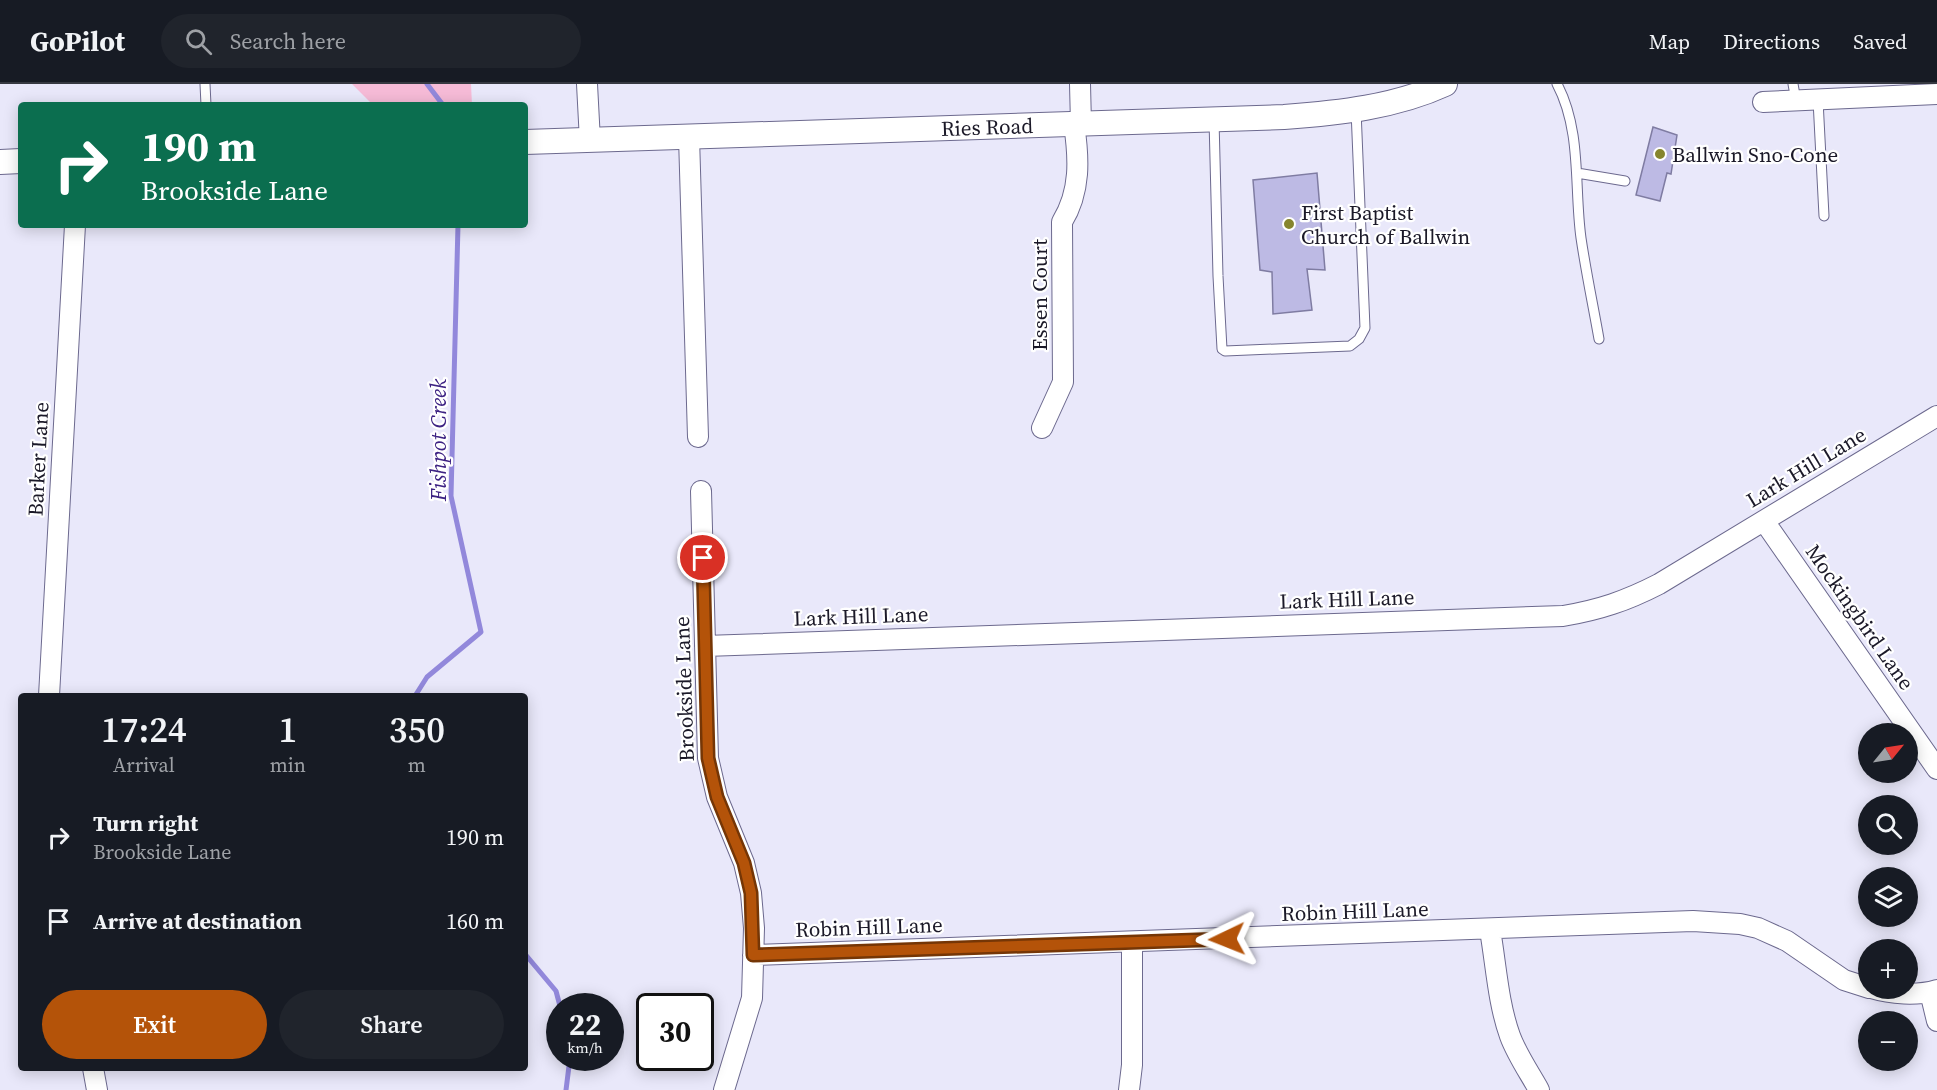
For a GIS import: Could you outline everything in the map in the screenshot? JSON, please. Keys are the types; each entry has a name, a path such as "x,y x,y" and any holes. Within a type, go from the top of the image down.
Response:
{"street":[{"path":"587,84 590,141"},
{"name":"Essen Court","path":"1042,428 1063,382 1062,222 1069,211 1079,161 1077,124 1080,84"},
{"name":"Ries Road","path":"528,142 1284,117 1356,110 1408,98 1445,84"},
{"path":"1763,102 1794,92 1818,100 1937,93"},
{"path":"689,137 699,437"},
{"path":"0,162 18,160"},
{"name":"Barker Lane","path":"49,693 75,228"},
{"name":"Lark Hill Lane","path":"705,646 1563,616 1587,612 1627,600 1659,584 1937,416"},
{"name":"Brookside Lane","path":"701,491 708,758 717,797 744,863 751,893 752,998 724,1090"},
{"name":"Mockingbird Lane","path":"1764,521 1937,769"},
{"name":"Robin Hill Lane","path":"753,955 1693,921 1740,924 1758,928 1787,940 1844,980 1858,984"},
{"path":"1490,930 1504,1016 1517,1052 1539,1090"},
{"path":"1129,1090 1132,1065 1131,943"},
{"path":"1934,991 1937,1021"},
{"name":"Robin Hill Lane","path":"1918,992 1934,991"},
{"path":"94,1071 98,1090"}],"lane":[{"path":"205,84 206,102"},
{"path":"1557,84 1570,118 1577,173 1581,237 1599,339"},
{"path":"1818,100 1824,216"},
{"path":"1214,119 1221,347 1225,351 1350,346 1359,339 1365,328 1356,110"},
{"path":"1577,173 1625,181"}],"shaded area":[{"path":"352,84 471,84 472,102 370,102"}],"building":[{"name":"Ballwin Sno-Cone","path":"1653,127 1677,135 1671,174 1667,173 1660,201 1636,195"},
{"name":"First Baptist Church of Ballwin","path":"1317,173 1325,270 1307,269 1312,310 1273,314 1272,272 1260,270 1253,180"}],"waterway":[{"name":"Fishpot Creek","path":"427,84 441,102"},
{"name":"Fishpot Creek","path":"417,693 427,677 481,632 451,496 458,228"},
{"name":"Fishpot Creek","path":"528,958 557,993"},
{"name":"Fishpot Creek","path":"566,1090 568,1071"}],"place":[{"name":"Ballwin Sno-Cone","path":"1660,154"},
{"name":"First Baptist Church of Ballwin","path":"1289,224"}],"route":[{"path":"703,558 708,758 717,797 744,863 751,893 753,955 1227,939"}]}
